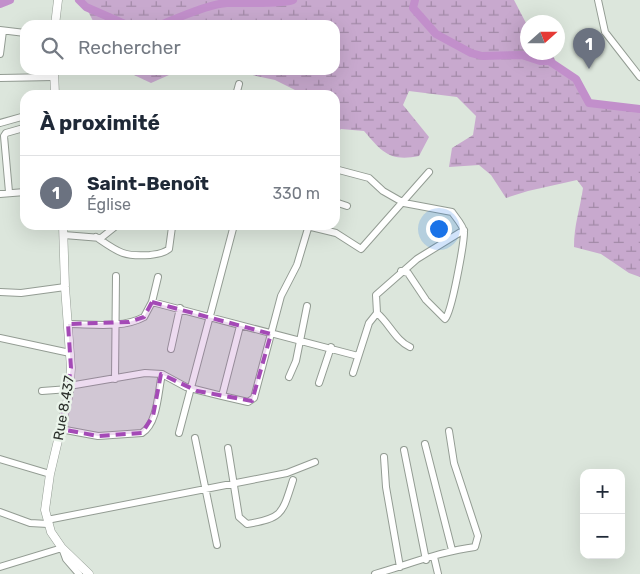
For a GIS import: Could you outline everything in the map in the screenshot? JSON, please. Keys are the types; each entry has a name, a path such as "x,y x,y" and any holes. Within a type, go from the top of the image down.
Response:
{"main road":[{"path":"56,20 58,0"},
{"path":"54,75 55,90"},
{"name":"Rue 8.437","path":"64,230 64,287 70,353 69,388 45,502 48,522 62,548 89,574"}],"street":[{"path":"598,0 605,32 640,77"},
{"path":"0,54 2,30 20,32"},
{"path":"0,78 40,75"},
{"path":"238,90 240,84"},
{"path":"0,124 20,118"},
{"path":"9,192 4,136 6,133 20,129"},
{"path":"340,170 368,178 404,203 448,210 452,212 464,230 454,288 445,318 426,300 408,273 401,271"},
{"path":"323,230 336,233 361,249 404,203 429,172"},
{"path":"0,194 20,192"},
{"path":"340,204 347,206"},
{"path":"64,234 96,237 106,235 112,230"},
{"path":"96,237 108,247 126,255 160,254 169,249 172,230"},
{"path":"180,433 233,230"},
{"path":"42,391 69,388 145,373 162,374 192,389 248,402 254,398 284,287 295,268 305,230"},
{"path":"410,347 401,342 392,327 377,313 376,295 401,271 428,251 464,230"},
{"path":"115,379 116,276"},
{"path":"68,324 115,324 144,317 152,302 158,277"},
{"path":"0,292 21,293 64,287"},
{"path":"152,302 271,334 331,347 358,356"},
{"path":"289,377 296,361 307,306"},
{"path":"170,349 180,308"},
{"path":"353,373 368,323 377,313"},
{"path":"222,396 240,326"},
{"path":"0,338 70,353"},
{"path":"319,383 331,347"},
{"path":"60,429 98,436 142,433 149,426 153,416 162,374"},
{"path":"375,574 397,570 452,550 475,547 478,536 454,463 449,431"},
{"path":"195,438 216,545"},
{"path":"425,444 452,550"},
{"path":"228,448 233,483 240,511 239,517 247,524 272,520 279,515 292,480"},
{"path":"404,450 426,560"},
{"path":"384,457 397,570"},
{"path":"0,459 50,474"},
{"path":"0,512 30,522 48,522 206,488 287,473 315,462"},
{"path":"0,567 62,548 66,559 79,574"},
{"path":"434,558 438,574"}],"highlighted area":[{"path":"152,302 271,334 252,401 197,391 161,374 153,416 142,433 98,436 60,429 71,368 68,324 129,322 144,317"}],"green space":[{"path":"79,0 514,0 522,15 520,15 520,60 555,60 558,67 580,84 589,103 640,109 640,277 629,273 601,254 574,247 583,188 577,180 506,198 491,175 479,165 449,167 452,148 473,135 476,116 457,97 409,91 403,105 429,137 419,156 401,158 387,154 364,131 340,130 340,90 295,90 275,80 252,75 340,75 340,20 92,20 86,7"},
{"path":"134,75 169,75 151,83"}],"waterway":[{"path":"0,4 10,0"},
{"path":"79,0 86,7 116,20"},
{"path":"173,20 219,4 272,3 293,0"},
{"path":"415,0 413,8 436,34 471,53 482,56 522,55 540,61 549,61 576,79 589,103 640,109"}],"place":[{"name":"Saint-Benoît","path":"589,69"}]}
